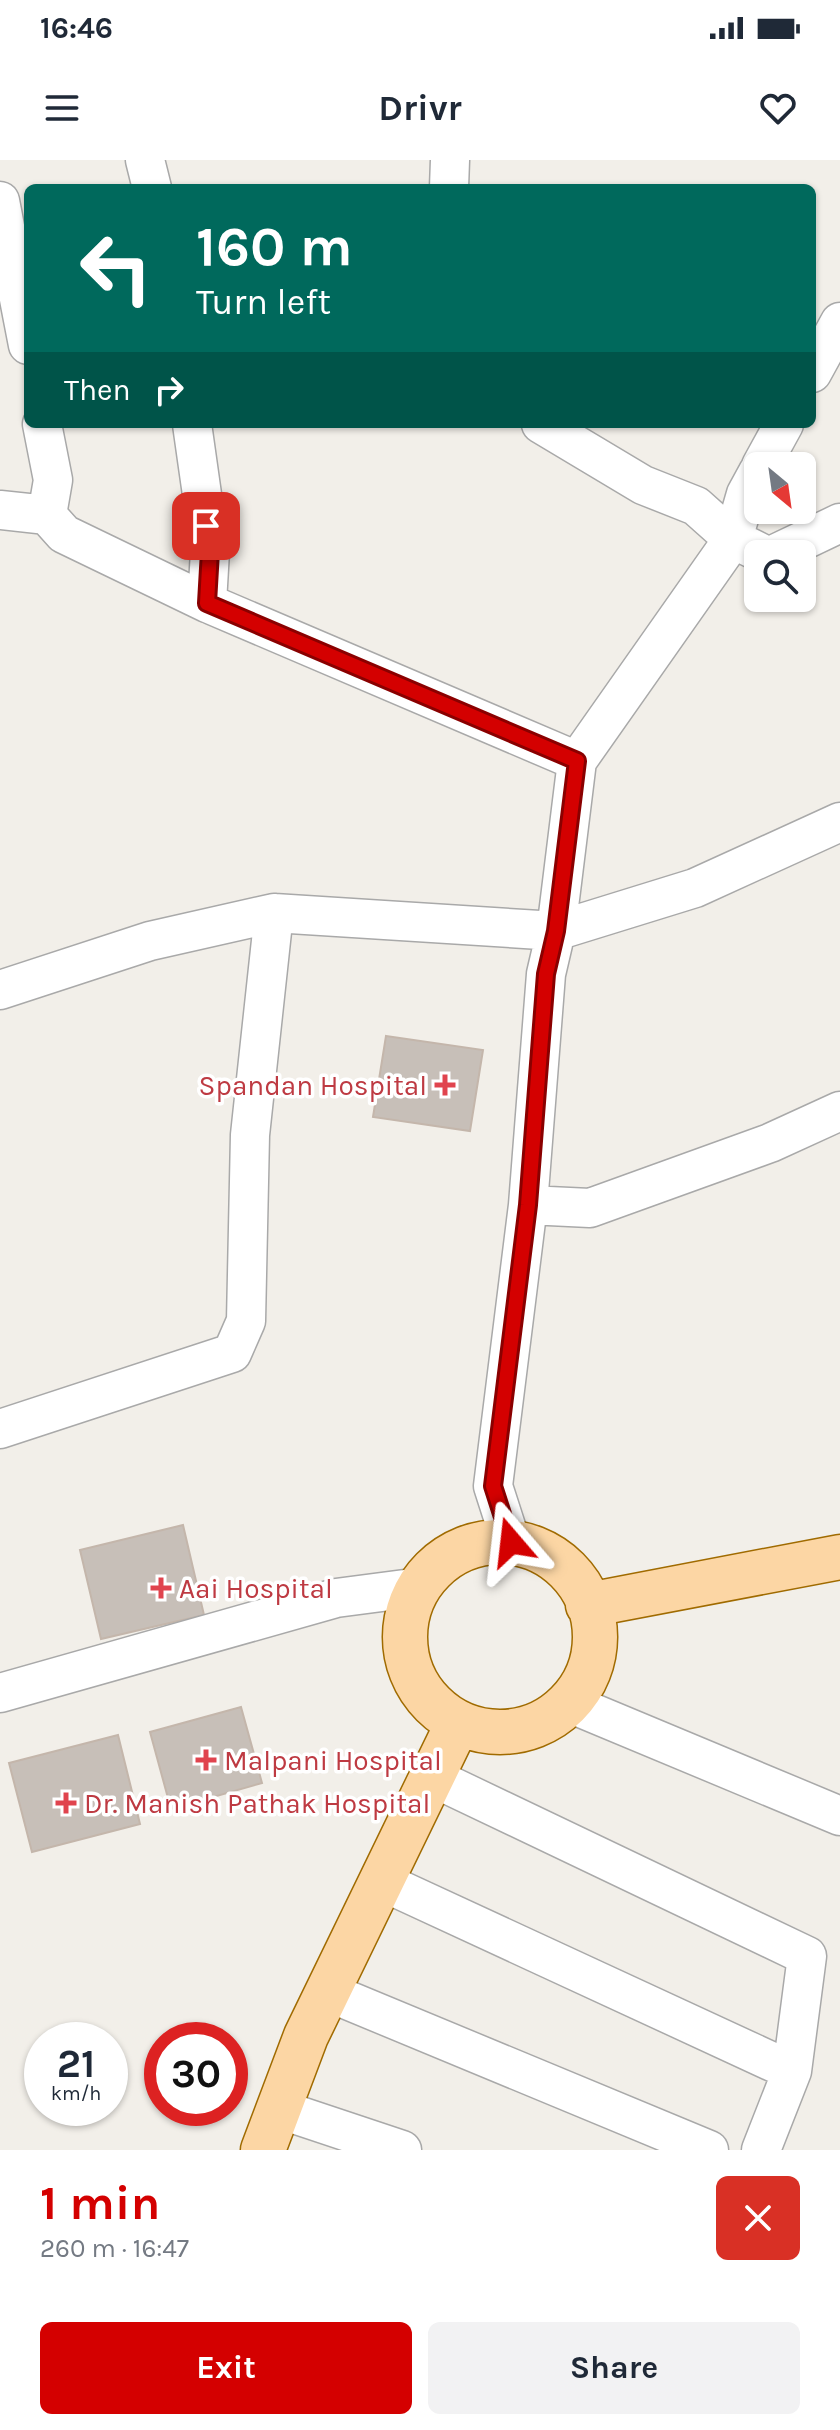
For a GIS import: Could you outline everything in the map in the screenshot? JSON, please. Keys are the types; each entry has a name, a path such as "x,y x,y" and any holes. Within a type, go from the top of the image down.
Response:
{"main road":[{"path":"489,1542 531,1546 551,1556 568,1569 581,1585 595,1625 591,1667 581,1686 569,1703 552,1717 532,1726 512,1731 490,1731 458,1723 433,1705 411,1669 406,1649 406,1627 410,1606 420,1587 433,1570 459,1552 489,1542"},
{"path":"588,1605 840,1557"},
{"path":"263,2150 306,2036 458,1723"}],"street":[{"path":"147,160 151,184"},
{"path":"449,184 450,160"},
{"path":"0,201 24,324"},
{"path":"816,361 830,321"},
{"path":"43,428 53,480 47,515"},
{"path":"193,428 210,551 207,603"},
{"path":"548,428 643,485 696,506 744,543"},
{"path":"769,452 782,428"},
{"path":"0,510 47,515 64,534 207,603 577,761"},
{"path":"804,540 840,523"},
{"path":"511,1542 493,1486 528,1205 546,974 556,931 577,761 744,551"},
{"path":"0,990 150,941 274,913 556,931 695,888 840,822"},
{"path":"0,1429 232,1353 246,1321 250,1135 274,913"},
{"path":"528,1205 590,1208 770,1143 840,1111"},
{"path":"0,1693 336,1598 420,1587"},
{"path":"569,1703 840,1816"},
{"path":"432,1777 807,1956 792,2071 761,2150"},
{"path":"381,1881 792,2071"},
{"path":"328,1992 709,2150"},
{"path":"279,2109 402,2150"}],"building":[{"path":"386,1036 483,1050 470,1131 373,1117"},
{"path":"183,1525 204,1615 101,1639 80,1550"},
{"path":"241,1707 262,1783 171,1809 150,1732"},
{"path":"118,1735 140,1824 32,1852 9,1763"}],"place":[{"name":"Spandan Hospital","path":"445,1085"},
{"name":"Aai Hospital","path":"161,1588"},
{"name":"Malpani Hospital","path":"206,1760"},
{"name":"Dr. Manish Pathak Hospital","path":"66,1803"}],"route":[{"path":"206,526 210,551 207,603 577,761 556,931 546,974 528,1205 493,1486 511,1542"}]}
